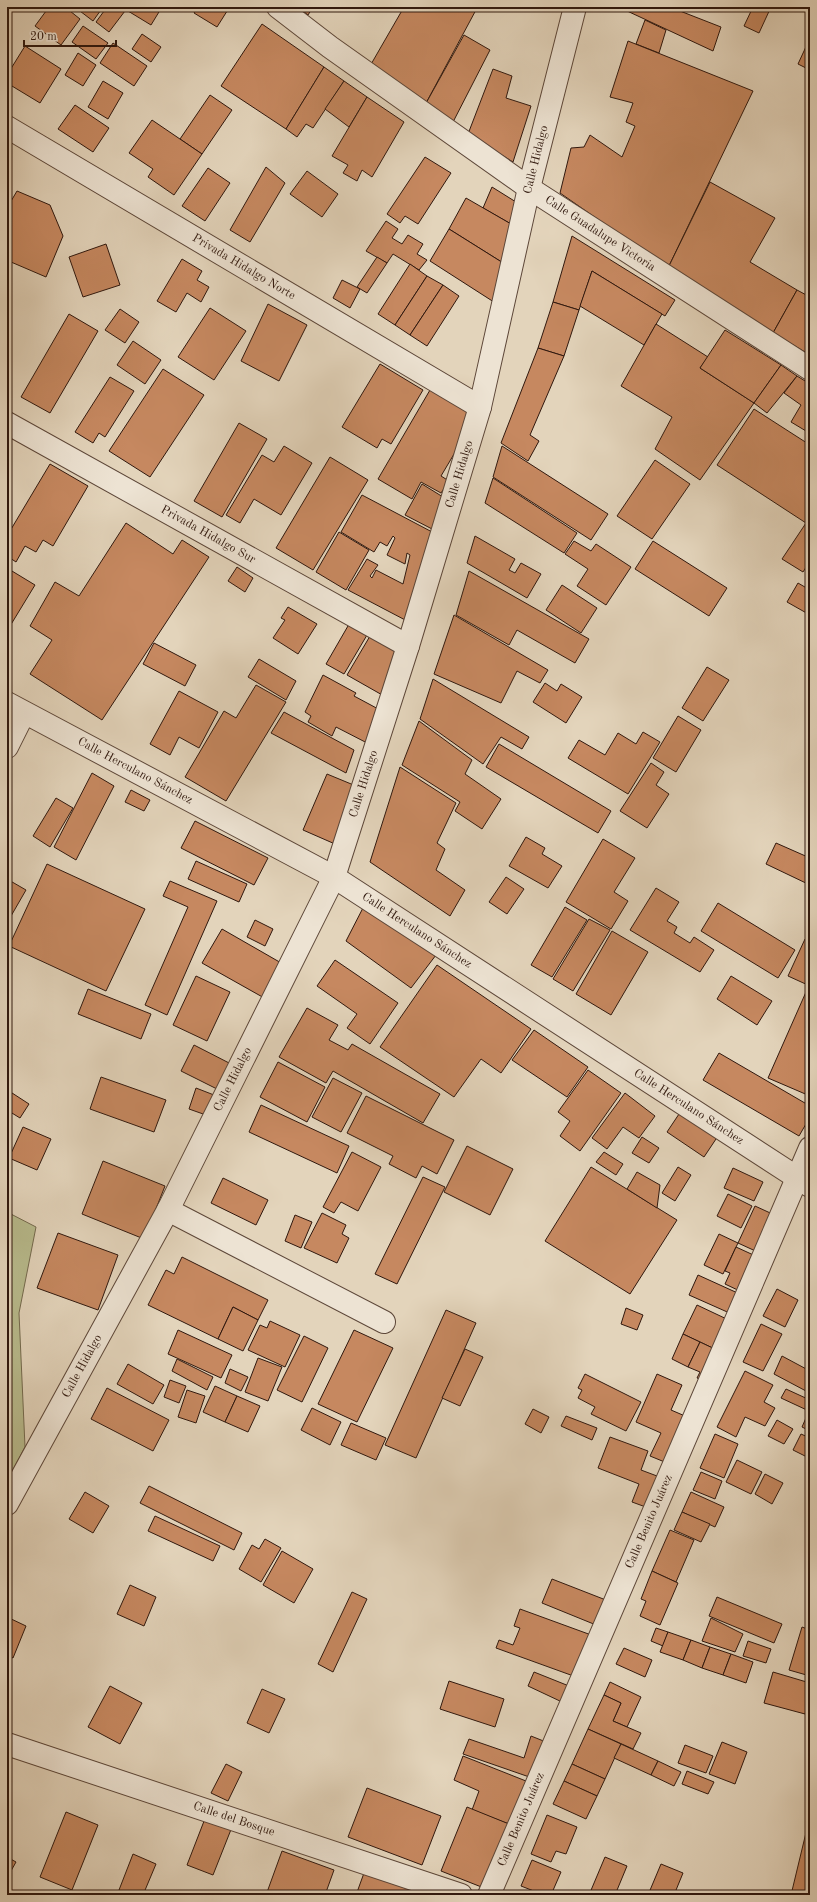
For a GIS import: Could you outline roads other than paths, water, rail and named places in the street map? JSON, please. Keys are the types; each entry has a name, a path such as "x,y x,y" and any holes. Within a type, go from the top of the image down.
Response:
{"street":[{"name":"Calle Guadalupe Victoria","path":"278,7 330,47 529,188 810,369"},
{"name":"Calle Hidalgo","path":"7,1504 168,1210 334,877 408,646 480,407 529,188 574,7"},
{"name":"Privada Hidalgo Norte","path":"7,128 480,407"},
{"name":"Privada Hidalgo Sur","path":"7,423 408,646"},
{"name":"Calle Herculano Sánchez","path":"16,708 334,877 804,1182"},
{"path":"7,747 16,708"},
{"name":"Calle Benito Juárez","path":"489,1895 804,1182 810,1148"},
{"path":"168,1210 384,1322"},
{"name":"Calle del Bosque","path":"7,1744 461,1895"}]}
